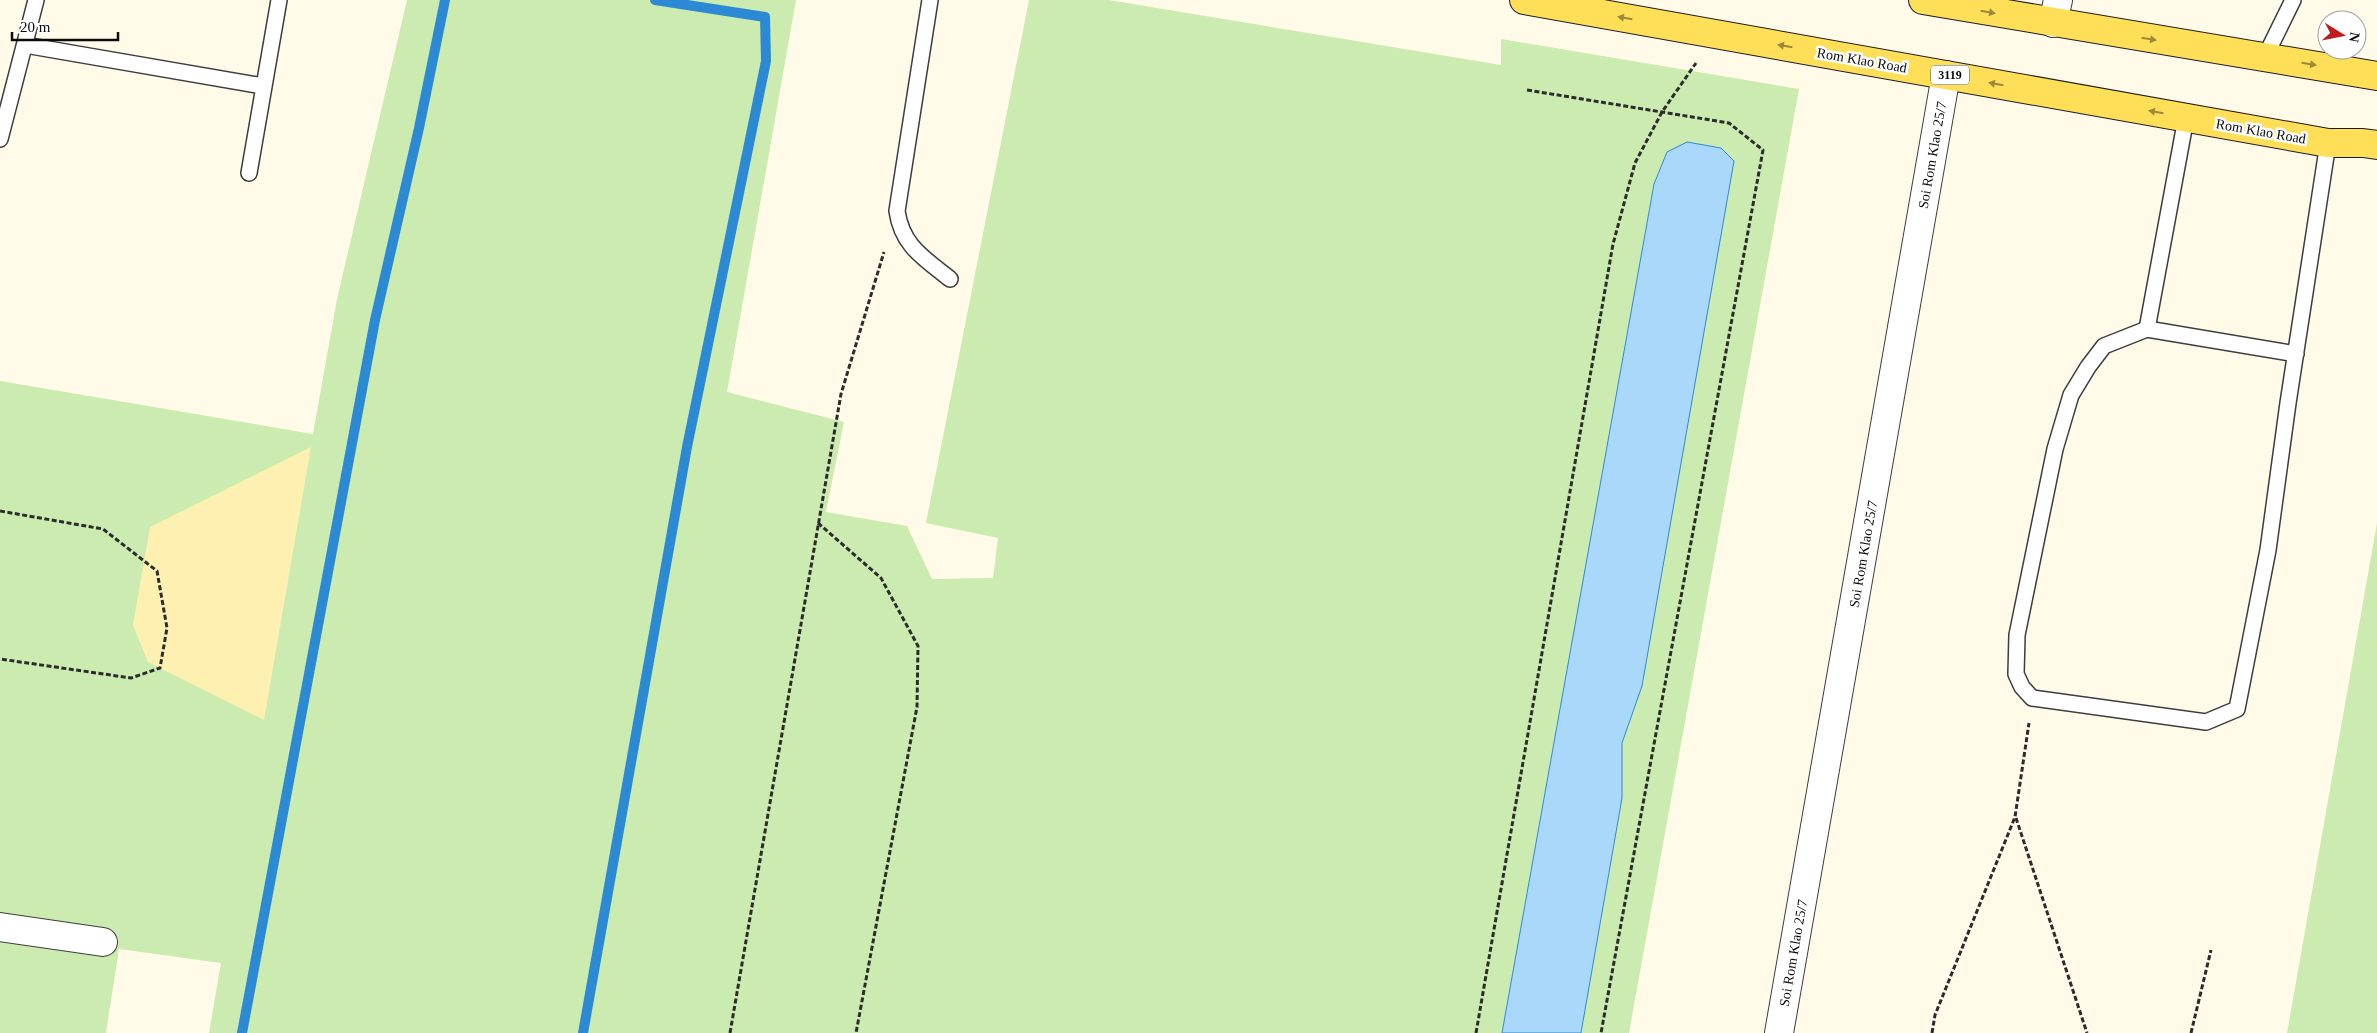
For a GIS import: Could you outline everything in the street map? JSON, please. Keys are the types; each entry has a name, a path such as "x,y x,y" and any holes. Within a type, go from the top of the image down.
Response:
{"main road":[{"name":"Rom Klao Road","path":"1524,0 2328,143 2377,145"},
{"path":"1923,0 2056,12 2265,57 2377,76"}],"street":[{"name":"Soi Rom Klao 25/7","path":"1779,1033 1946,75"},
{"path":"0,927 103,942"}],"lane":[{"path":"0,139 36,0"},
{"path":"249,173 279,0"},
{"path":"930,0 896,211 898,224 909,246 950,279"},
{"path":"2265,57 2293,0"},
{"path":"25,45 263,86"},
{"path":"2147,329 2186,118"},
{"path":"2296,354 2147,329 2104,346 2071,395 2055,450 2017,635 2016,674 2022,687 2032,698 2206,722 2237,709 2269,541 2328,143"}],"path":[{"path":"1476,1033 1613,244 1635,163 1662,112 1717,34"},
{"path":"1527,90 1729,123 1763,150 1601,1033"},
{"path":"730,1033 841,394 896,211"},
{"path":"0,510 103,529 157,571 167,628 160,668 131,678 0,659"},
{"path":"818,523 881,578 918,646 917,706 856,1033"},
{"path":"1932,1033 1935,1015 2016,817 2032,698"},
{"path":"2016,817 2087,1033"},
{"path":"2191,1033 2211,950"}],"green space":[{"path":"407,0 796,0 727,392 844,422 826,512 907,526 932,579 993,578 998,538 926,523 1029,0 1109,0 1501,65 1501,39 1799,89 1629,1033 1581,1033 1622,798 1622,743 1642,686 1654,184 1502,1033 209,1033 221,963 119,949 106,1033 0,1033 0,381 313,434 337,299"},
{"path":"2377,523 2377,1033 2287,1033"}],"sand":[{"path":"311,447 264,720 148,662 133,625 150,527"}],"water":[{"path":"1687,142 1721,148 1734,161 1642,686 1622,743 1622,798 1581,1033 1502,1033 1654,184 1667,152"}],"waterway":[{"path":"242,1033 375,320 419,128 445,0"},
{"path":"583,1033 687,447 766,61 765,17 655,0"}]}
